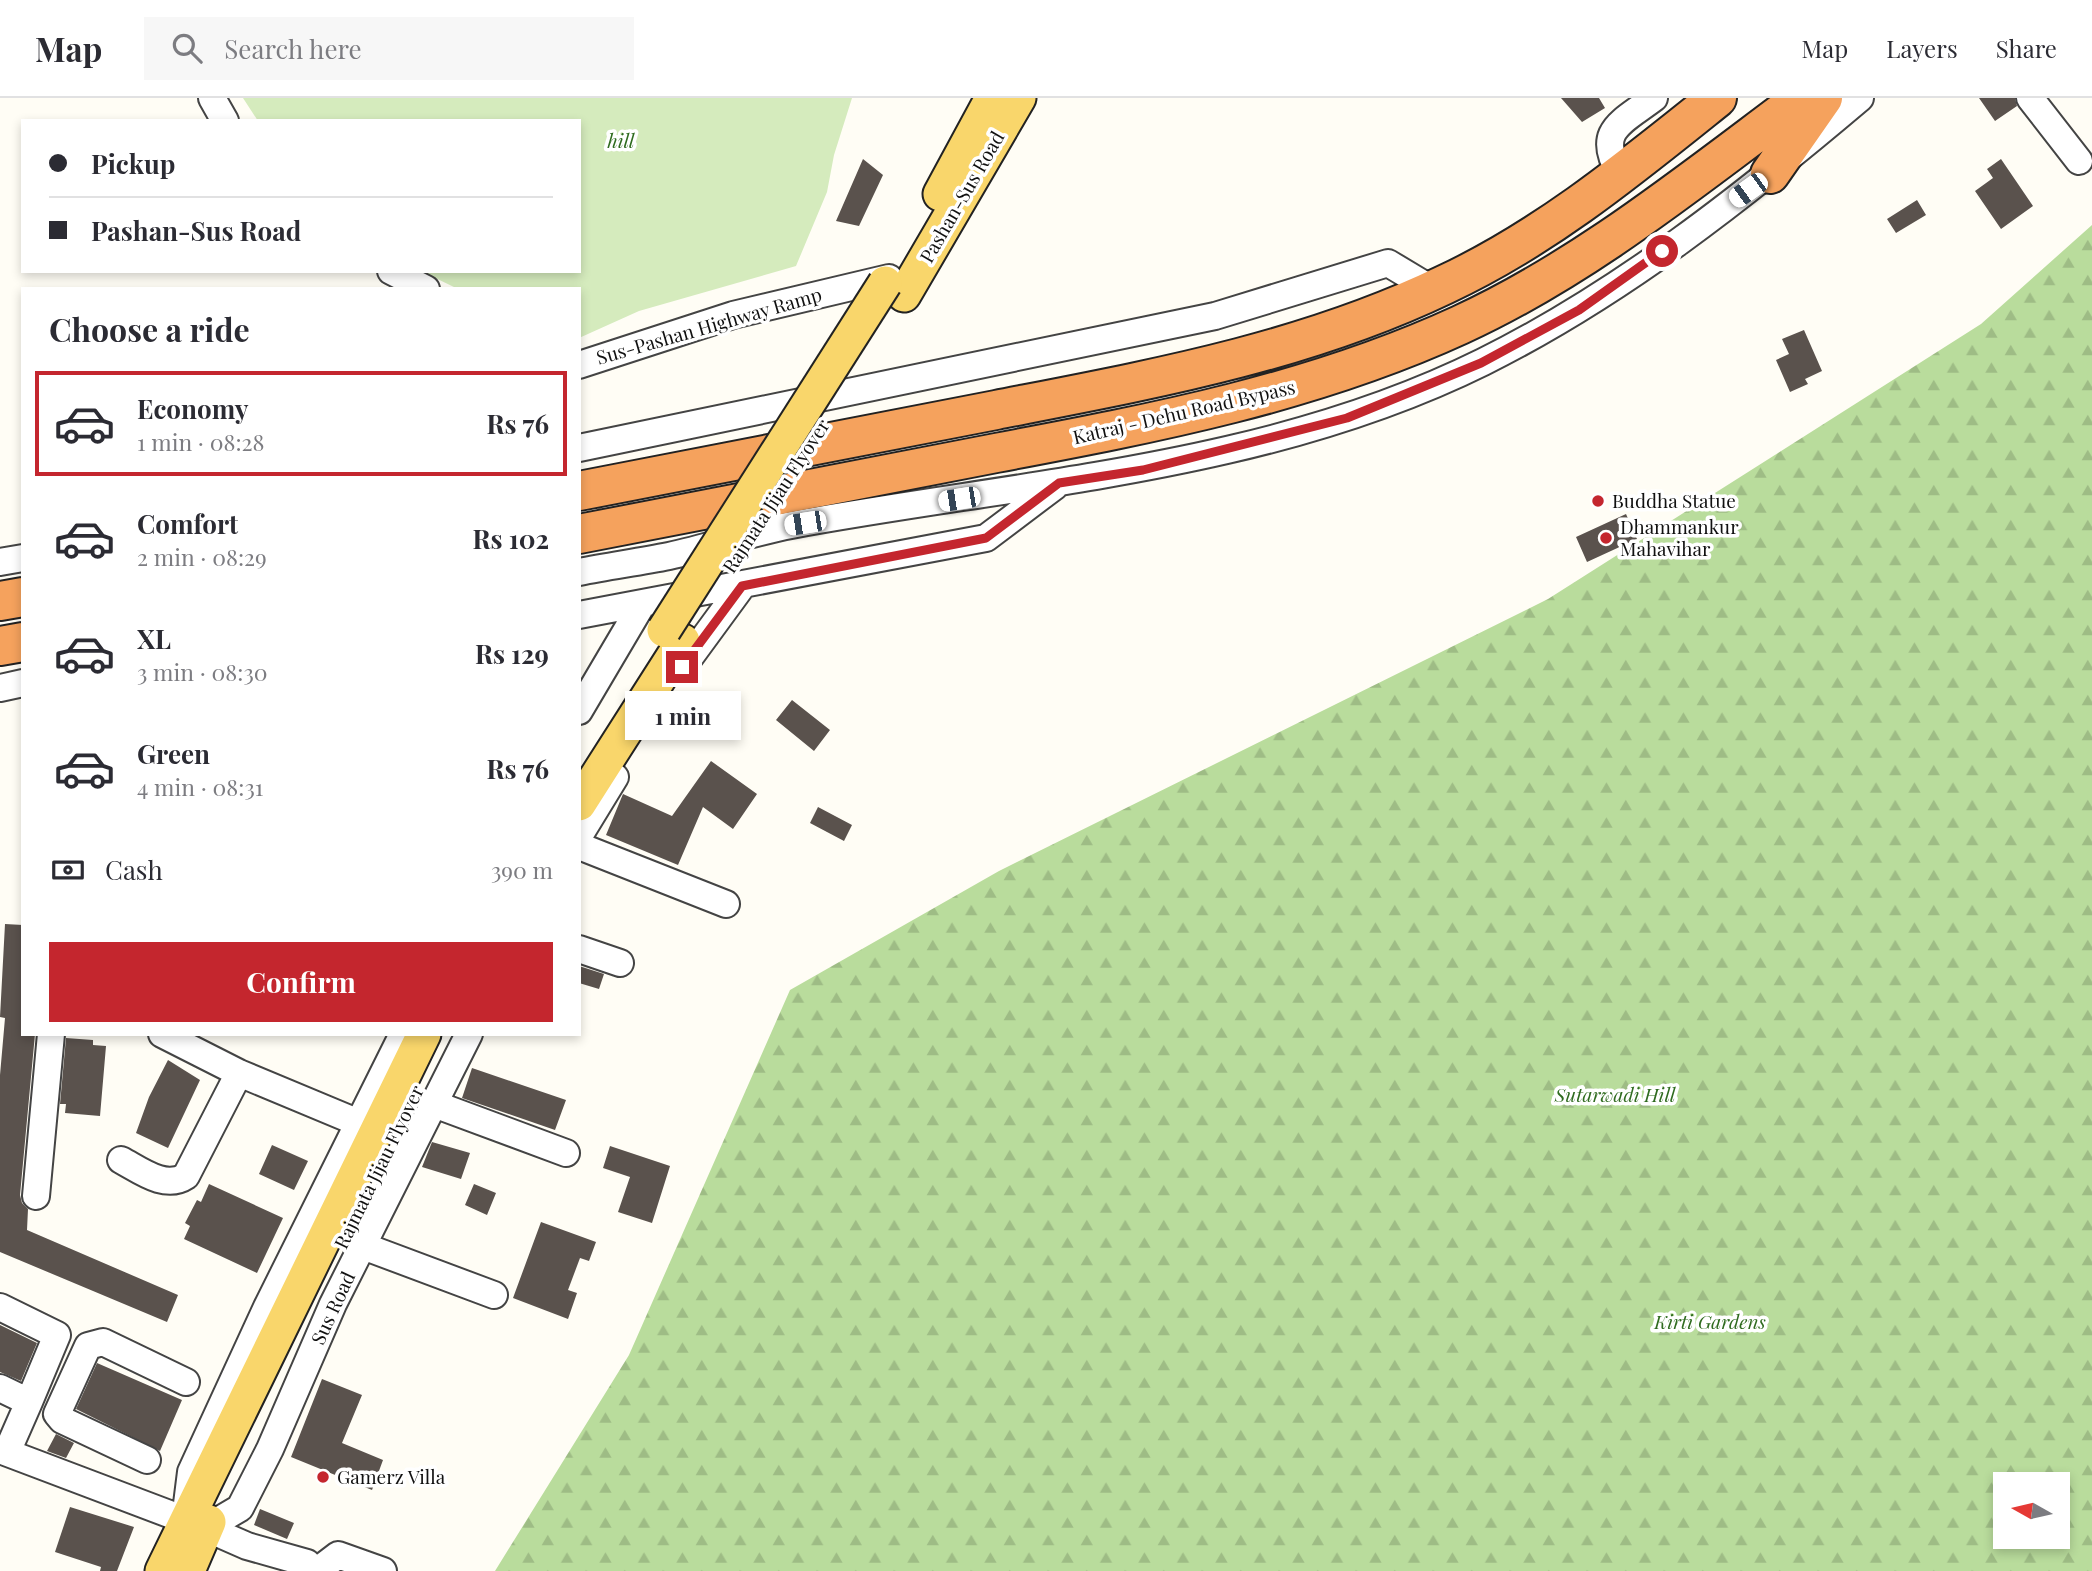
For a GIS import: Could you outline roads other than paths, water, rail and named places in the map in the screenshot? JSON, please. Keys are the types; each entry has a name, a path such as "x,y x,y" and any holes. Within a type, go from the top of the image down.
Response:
{"highway":[{"name":"Katraj - Dehu Road Bypass","path":"581,491 1226,363 1318,336 1433,290 1535,237 1621,175 1717,98"},
{"name":"Katraj - Dehu Road Bypass","path":"581,534 1136,427 1236,404 1332,376 1462,324 1557,273 1660,203 1802,98"},
{"path":"1770,174 1823,98"},
{"path":"0,601 21,597"},
{"path":"0,646 21,642"}],"main road":[{"name":"Pashan-Sus Road","path":"893,285 992,98"},
{"name":"Pashan-Sus Road","path":"893,285 1019,98"},
{"name":"Rajmata Jijau Flyover","path":"581,801 893,285"},
{"name":"Rajmata Jijau Flyover","path":"581,760 676,646"},
{"name":"Rajmata Jijau Flyover","path":"196,1524 423,1036"},
{"name":"Rajmata Jijau Flyover","path":"196,1524 444,1036"},
{"path":"162,1571 196,1524"},
{"path":"188,1571 196,1524"}],"street":[{"path":"212,98 224,119"},
{"path":"1621,175 1608,154 1609,143 1617,126 1654,98"},
{"path":"581,572 670,556 789,526 1143,470 1347,418 1481,363 1579,310 1770,174 1860,98"},
{"path":"2030,98 2078,161"},
{"path":"581,448 1203,319 1304,291 1388,263 1433,290"},
{"path":"395,273 422,287"},
{"name":"Sus-Pashan Highway Ramp","path":"581,363 733,315 839,288 893,285"},
{"path":"581,615 641,606 986,538 1059,483"},
{"path":"0,562 21,558"},
{"path":"581,832 676,646 742,586"},
{"path":"581,708 641,606"},
{"path":"0,688 21,683"},
{"path":"581,847 726,904"},
{"path":"581,950 620,963"},
{"path":"36,1195 51,1036"},
{"path":"166,1036 239,1073 359,1123"},
{"path":"196,1524 191,1472 267,1307 402,1036"},
{"name":"Sus Road","path":"196,1524 240,1508 363,1246 468,1036"},
{"path":"121,1160 164,1181 180,1180 186,1176 239,1073"},
{"path":"434,1104 566,1153"},
{"path":"363,1246 494,1295"},
{"path":"0,1307 57,1335 29,1402 4,1451 101,1486 247,1546 312,1567 338,1555 383,1571"},
{"path":"147,1460 62,1420 57,1414 88,1346 103,1342 186,1382"},
{"path":"0,1388 29,1402"},
{"path":"101,1486 118,1446"}],"place":[{"name":"Buddha Statue","path":"1598,501"},
{"name":"Dhammankur Mahavihar","path":"1606,538"},
{"name":"Gamerz Villa","path":"323,1477"}],"park label":[{"name":"hill","path":"621,141"},
{"name":"Sutarwadi Hill","path":"1615,1095"},
{"name":"Kirti Gardens","path":"1710,1322"}]}
